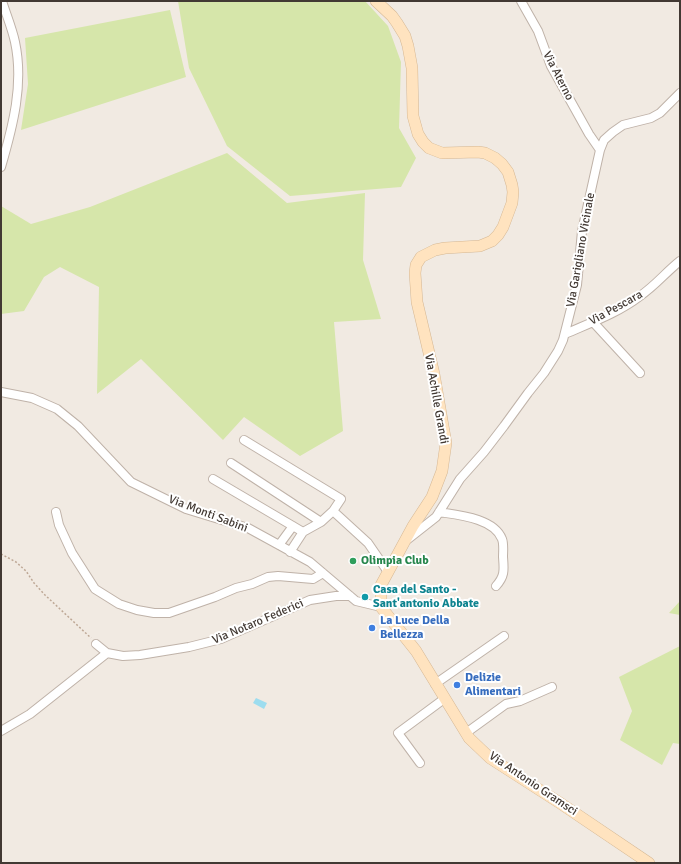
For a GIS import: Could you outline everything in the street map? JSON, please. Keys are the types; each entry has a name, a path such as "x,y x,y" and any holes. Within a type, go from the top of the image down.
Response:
{"main road":[{"name":"Via Achille Grandi","path":"376,1 392,16 401,29 408,46 412,68 413,116 422,142 429,148 442,153 473,151 485,153 497,160 506,168 512,185 512,203 503,227 492,242 483,245 445,248 427,253 418,260 416,265 415,273 417,302 434,374 446,443 442,471 432,497 405,540 380,585 381,607"},
{"name":"Via Antonio Gramsci","path":"381,607 416,651 469,738 490,758 649,863"}],"street":[{"path":"1,167 14,122 18,80 15,42 2,1"},
{"name":"Via Aterno","path":"522,1 538,31 551,66 589,134 600,150"},
{"name":"Via Garigliano Vicinale","path":"405,540 422,529 436,517 460,479 484,452 544,373 558,351 565,334 577,285 582,231 600,150 604,140 623,125 651,118 660,113 680,93"},
{"name":"Via Pescara","path":"565,334 594,322 642,295 680,261"},
{"path":"594,322 640,373"},
{"name":"Via Monti Sabini","path":"1,392 32,398 57,409 78,426 131,482 186,508 248,528 310,562 356,601 381,607"},
{"path":"244,440 341,499 333,511 321,522 303,532 290,552"},
{"path":"231,463 321,522"},
{"path":"212,479 303,532"},
{"path":"333,511 368,543 388,572"},
{"path":"56,512 59,526 72,553 95,589 120,604 137,610 154,613 169,613 268,577 278,576 313,579 322,573"},
{"path":"439,512 477,519 493,527 502,539 504,571 502,580 496,586"},
{"path":"279,545 293,526"},
{"name":"Via Notaro Federici","path":"107,653 123,656 140,655 208,643 221,639 310,600 336,596 350,596"},
{"path":"435,684 504,636"},
{"path":"1,731 30,714 107,653 96,644"},
{"path":"466,733 506,704 520,702 552,687"},
{"path":"420,763 398,733 444,699"}],"path":[{"path":"1,554 16,562 26,571 45,595 96,644"}],"green space":[{"path":"178,1 365,1 388,26 401,62 399,128 416,158 401,187 290,196 227,146 189,68"},
{"path":"170,10 186,77 21,130 28,84 25,38"},
{"path":"227,153 287,203 365,193 363,260 381,319 334,322 343,431 300,456 244,417 223,440 141,359 97,394 99,287 60,267 44,277 24,311 1,314 1,206 31,224 90,207"},
{"path":"680,601 680,615 669,613"},
{"path":"680,646 680,744 673,743 662,765 620,740 632,711 619,677"}],"water":[{"path":"256,698 267,703 264,709 253,703"}],"place":[{"name":"Olimpia Club","path":"353,561"},
{"name":"Casa del Santo - Sant'antonio Abbate","path":"365,597"},
{"name":"La Luce Della Bellezza","path":"372,628"},
{"name":"Delizie Alimentari","path":"457,685"}]}
